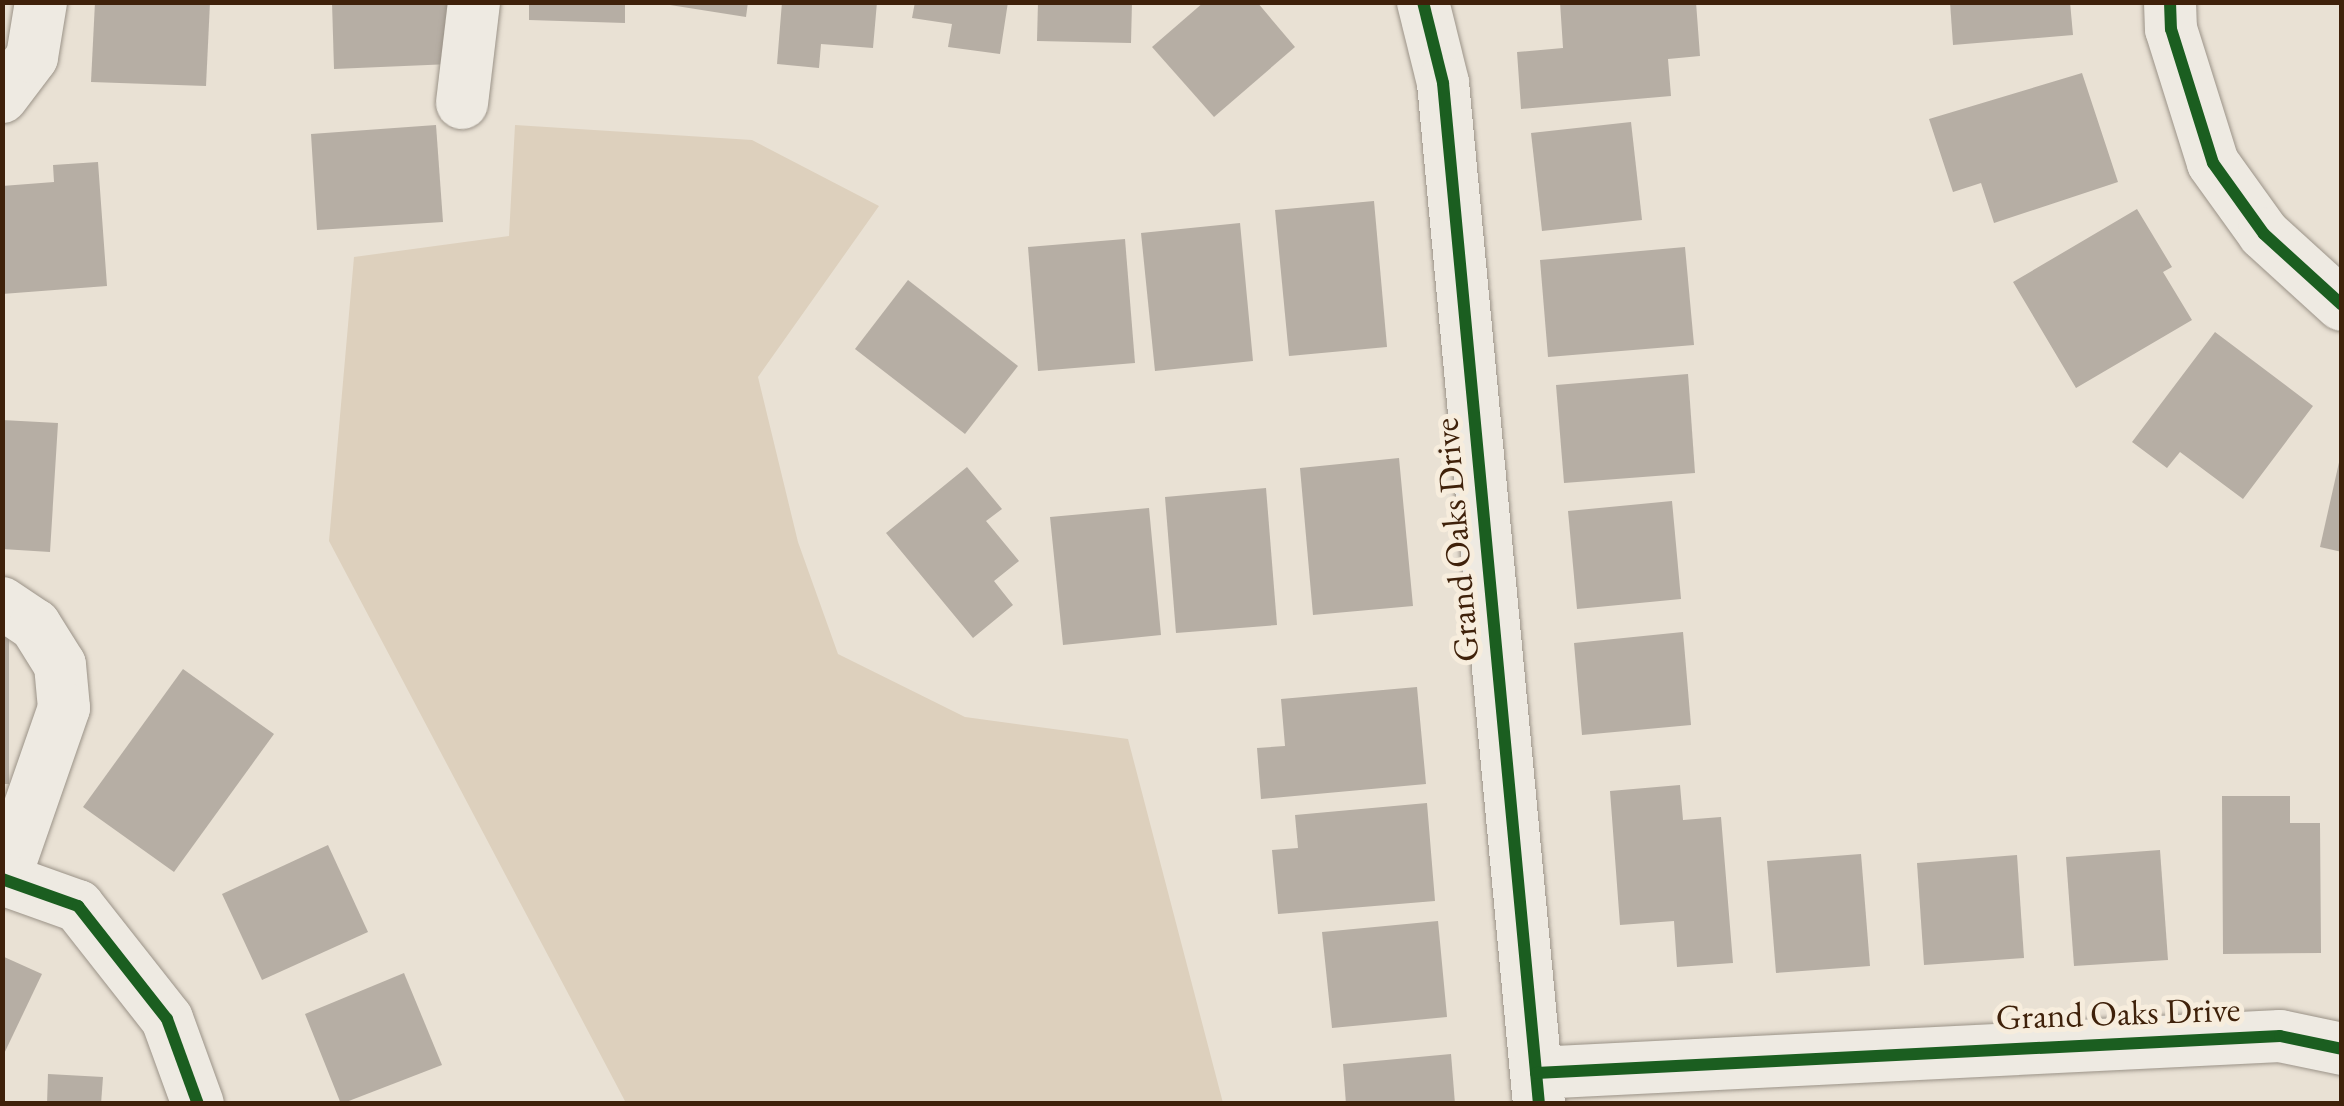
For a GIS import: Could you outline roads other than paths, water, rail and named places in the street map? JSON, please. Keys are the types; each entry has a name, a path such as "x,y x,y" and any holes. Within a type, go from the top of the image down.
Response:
{"street":[{"path":"2,97 32,56 41,2"},
{"path":"462,102 474,2"},
{"name":"Grand Oaks Drive","path":"1423,2 1442,83 1538,1088 2280,1036 2342,1049"},
{"path":"2170,2 2171,29 2213,164 2264,234 2342,305"},
{"path":"2,603 35,624 60,665 64,708 4,879 78,906 167,1019 198,1104"}]}
